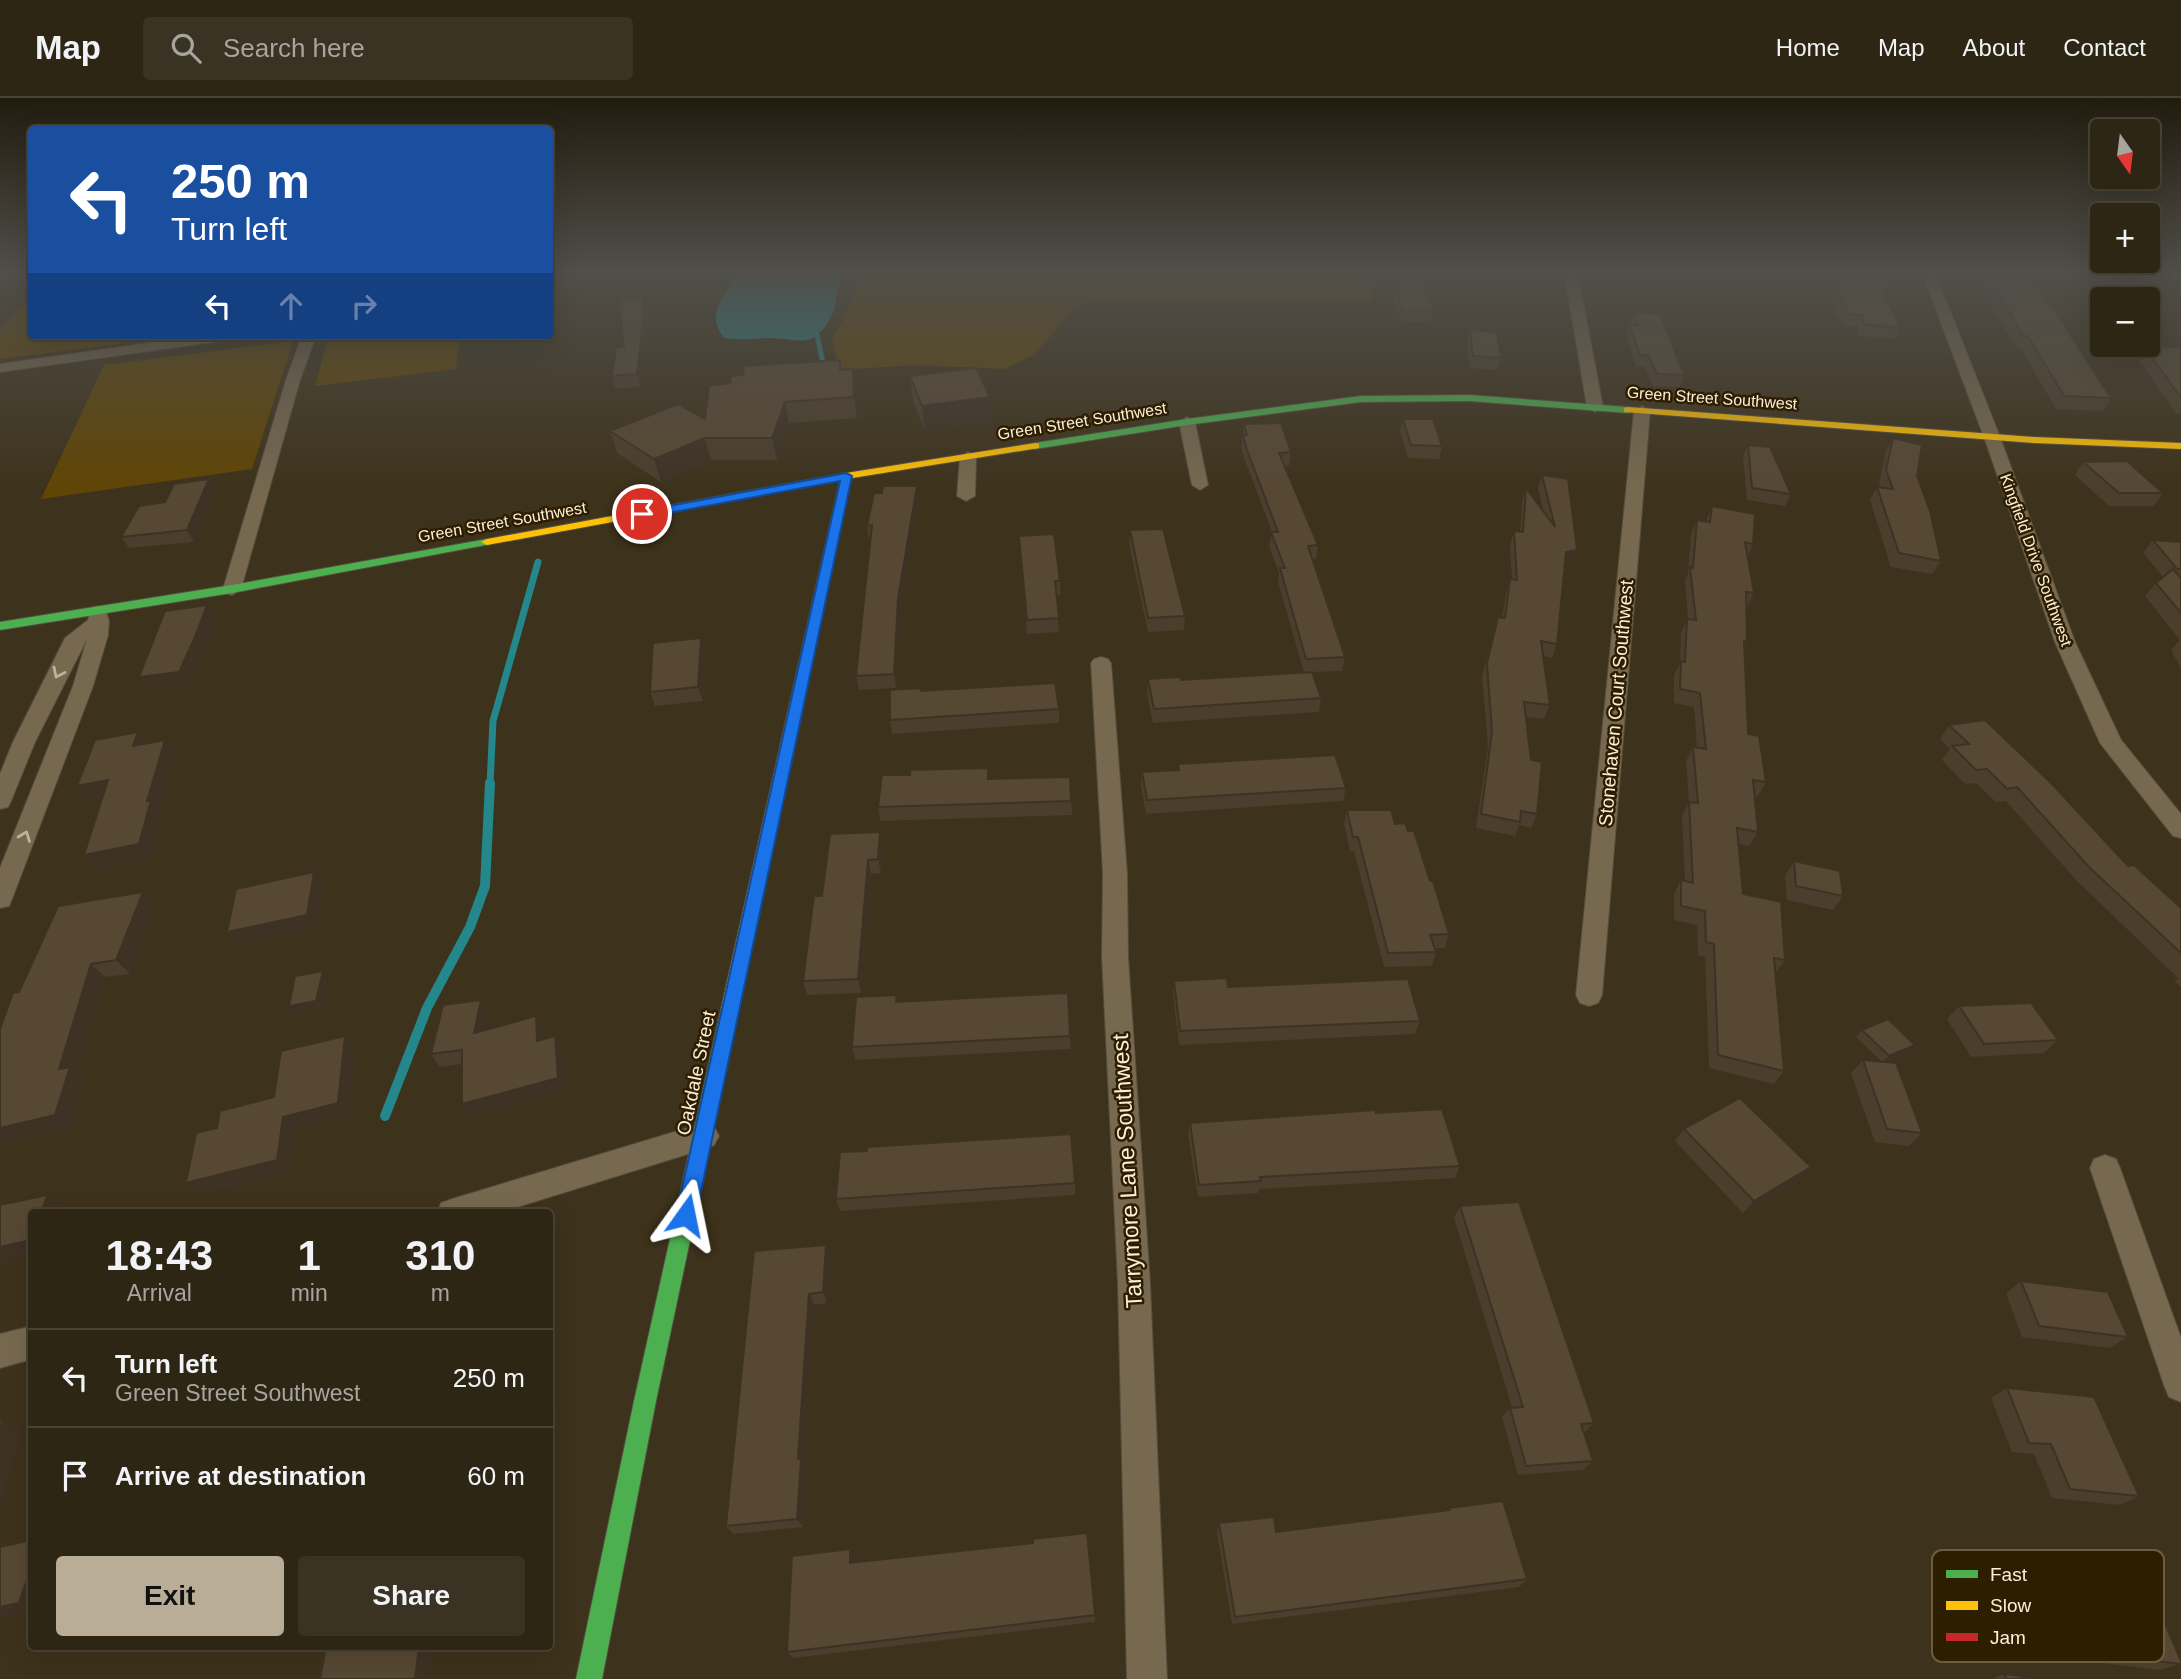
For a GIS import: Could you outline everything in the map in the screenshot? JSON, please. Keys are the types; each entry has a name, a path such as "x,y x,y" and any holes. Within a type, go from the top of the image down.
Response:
{"street":[{"path":"0,368 173,344"},
{"path":"232,589 293,380 306,344"},
{"path":"1583,344 1595,407"},
{"name":"Kingfield Drive Southwest","path":"1956,344 2065,642 2111,743 2181,830"},
{"name":"Green Street Southwest","path":"0,626 99,616 846,476 1289,407 1395,397 1469,398 1992,437 2181,446"},
{"name":"Stonehaven Court Southwest","path":"1589,995 1642,411"},
{"path":"1187,422 1200,485"},
{"path":"966,496 968,457"},
{"name":"Oakdale Street","path":"589,1679 645,1401 846,476"},
{"path":"0,899 83,686 98,635 99,616"},
{"path":"3,788 75,638 99,616"},
{"name":"Tarrymore Lane Southwest","path":"1101,663 1115,873 1115,957 1134,1283 1147,1679"},
{"path":"3,788 49,774"},
{"path":"465,1209 704,1136"},
{"path":"2105,1167 2181,1385"},
{"path":"0,1351 28,1343"}],"shaded area":[{"path":"0,344 120,344 0,359"},
{"path":"271,344 292,344 252,469 41,499 104,365"},
{"path":"327,344 458,344 456,369 315,386"},
{"path":"833,344 1044,344 1035,354 1004,369 915,365 839,370"}],"building":[{"path":"624,344 640,344 637,374 612,376 616,348 624,347"},
{"path":"1472,344 1499,344 1501,358 1473,356"},
{"path":"1636,344 1672,344 1684,375 1657,374 1649,356 1640,355"},
{"path":"2033,344 2076,344 2111,398 2064,396"},
{"path":"2160,346 2181,348 2181,398 2152,357 2160,357"},
{"path":"840,360 840,370 853,369 854,397 785,402 772,438 705,438 654,459 610,431 678,404 705,419 709,386 730,383 731,376 743,375 744,366"},
{"path":"976,368 990,397 922,406 910,376"},
{"path":"1403,419 1433,419 1442,446 1411,445"},
{"path":"1281,423 1291,452 1279,453 1318,545 1308,546 1345,657 1306,659 1280,568 1285,568 1271,532 1278,532 1247,450 1243,435 1247,435 1244,424"},
{"path":"1893,438 1922,445 1917,476 1930,511 1941,561 1899,553 1877,487 1893,489 1886,470"},
{"path":"1748,445 1770,447 1791,494 1752,488"},
{"path":"2127,461 2163,493 2119,493 2083,462"},
{"path":"1542,475 1568,479 1577,550 1566,552 1557,644 1541,641 1550,705 1524,702 1531,760 1542,762 1537,814 1521,811 1520,822 1481,814 1492,732 1487,663 1498,617 1505,618 1510,579 1517,580 1514,531 1523,532 1526,488 1555,527"},
{"path":"209,479 187,530 121,537 139,506 165,502 174,484"},
{"path":"883,486 917,486 898,598 894,674 856,676 872,525 867,526 874,493 882,493"},
{"path":"1712,506 1755,514 1753,544 1745,542 1754,593 1746,592 1747,641 1744,641 1748,734 1759,736 1766,782 1753,780 1758,832 1737,828 1743,894 1781,902 1785,960 1774,958 1784,1071 1718,1055 1714,944 1706,942 1705,911 1681,906 1681,880 1693,883 1689,802 1698,803 1693,747 1706,749 1700,693 1680,689 1681,661 1685,662 1687,619 1696,620 1690,567 1693,568 1697,520 1710,522"},
{"path":"1163,529 1185,616 1148,618 1130,530"},
{"path":"1054,534 1060,581 1055,581 1059,618 1027,620 1019,536"},
{"path":"2153,540 2181,542 2181,569 2177,569"},
{"path":"2173,569 2181,578 2181,613 2156,583"},
{"path":"207,605 179,672 139,677 165,611"},
{"path":"701,638 698,687 650,692 653,643"},
{"path":"1312,672 1321,698 1154,709 1148,679 1180,677 1181,680"},
{"path":"1055,683 1059,709 890,720 890,690 921,688 921,691"},
{"path":"1985,720 2052,784 2128,866 2134,865 2181,908 2181,953 2090,868 2017,787 2007,789 1987,769 1976,770 1952,746 1969,744 1949,725"},
{"path":"138,732 133,746 165,740 147,801 151,800 139,844 84,855 108,780 77,786 95,740"},
{"path":"1335,755 1346,788 1147,800 1142,772 1179,770 1178,764"},
{"path":"988,768 988,779 1070,777 1071,801 878,807 882,775 910,775 910,770"},
{"path":"1347,810 1391,810 1395,824 1405,823 1408,831 1414,831 1449,934 1430,935 1436,952 1388,953 1358,837 1353,837"},
{"path":"880,832 878,859 868,860 858,979 803,981 814,896 822,896 830,834"},
{"path":"1794,861 1840,871 1843,896 1796,886"},
{"path":"314,872 307,915 227,932 236,889"},
{"path":"143,892 116,960 91,964 59,1069 70,1067 55,1115 0,1128 0,1029 13,993 19,992 58,906"},
{"path":"323,971 316,1001 289,1006 295,976"},
{"path":"1227,978 1228,987 1408,979 1420,1021 1180,1031 1174,981"},
{"path":"1068,993 1070,1036 852,1047 856,997 897,995 896,1002"},
{"path":"481,1000 474,1033 536,1016 537,1041 555,1036 558,1078 462,1104 462,1050 431,1054 443,1005"},
{"path":"2031,1003 2058,1040 1984,1044 1959,1006"},
{"path":"1888,1019 1915,1045 1889,1056 1862,1030"},
{"path":"345,1036 338,1103 283,1117 277,1160 186,1183 196,1133 217,1128 220,1111 274,1097 281,1051"},
{"path":"1863,1060 1896,1063 1922,1133 1887,1129"},
{"path":"1740,1098 1811,1167 1754,1201 1684,1129"},
{"path":"1442,1109 1460,1166 1260,1177 1261,1181 1199,1185 1190,1123 1375,1110 1376,1113"},
{"path":"1071,1134 1075,1183 836,1199 840,1152 867,1151 867,1147"},
{"path":"47,1195 42,1209 28,1209 28,1241 0,1247 0,1205"},
{"path":"1519,1202 1594,1423 1581,1424 1593,1461 1526,1466 1510,1408 1523,1407 1460,1206"},
{"path":"826,1245 823,1292 809,1294 798,1459 801,1459 797,1519 726,1526 754,1251"},
{"path":"2021,1281 2108,1292 2128,1337 2039,1326"},
{"path":"2007,1388 2094,1397 2139,1496 2070,1489 2051,1444 2029,1443"},
{"path":"1503,1501 1527,1579 1235,1617 1219,1523 1274,1517 1276,1532"},
{"path":"1087,1533 1095,1615 787,1652 792,1556 850,1549 850,1563 1033,1543 1033,1539"},
{"path":"28,1541 28,1577 19,1603 0,1607 0,1547"},
{"path":"2164,1621 2181,1661 2181,1664 2164,1662"},
{"path":"325,1650 419,1650 415,1679 320,1679"},
{"path":"2005,1674 2039,1679 2006,1679"}],"waterway":[{"path":"819,344 823,363 821,369"},
{"path":"490,785 493,721 538,562"},
{"path":"385,1116 427,1008 470,927 485,886 490,783"}],"traffic: fast":[{"path":"1035,446 1361,399 1469,398 1628,410"},
{"path":"0,626 232,589 487,542"},
{"path":"589,1679 645,1401 730,1009"}],"traffic: slow":[{"path":"1628,410 2034,440 2181,446"},
{"path":"487,542 846,476 1035,446"},
{"path":"730,1009 797,702"}],"traffic: jam":[{"path":"797,702 846,476"}],"route":[{"path":"642,514 846,476 686,1215"}]}
